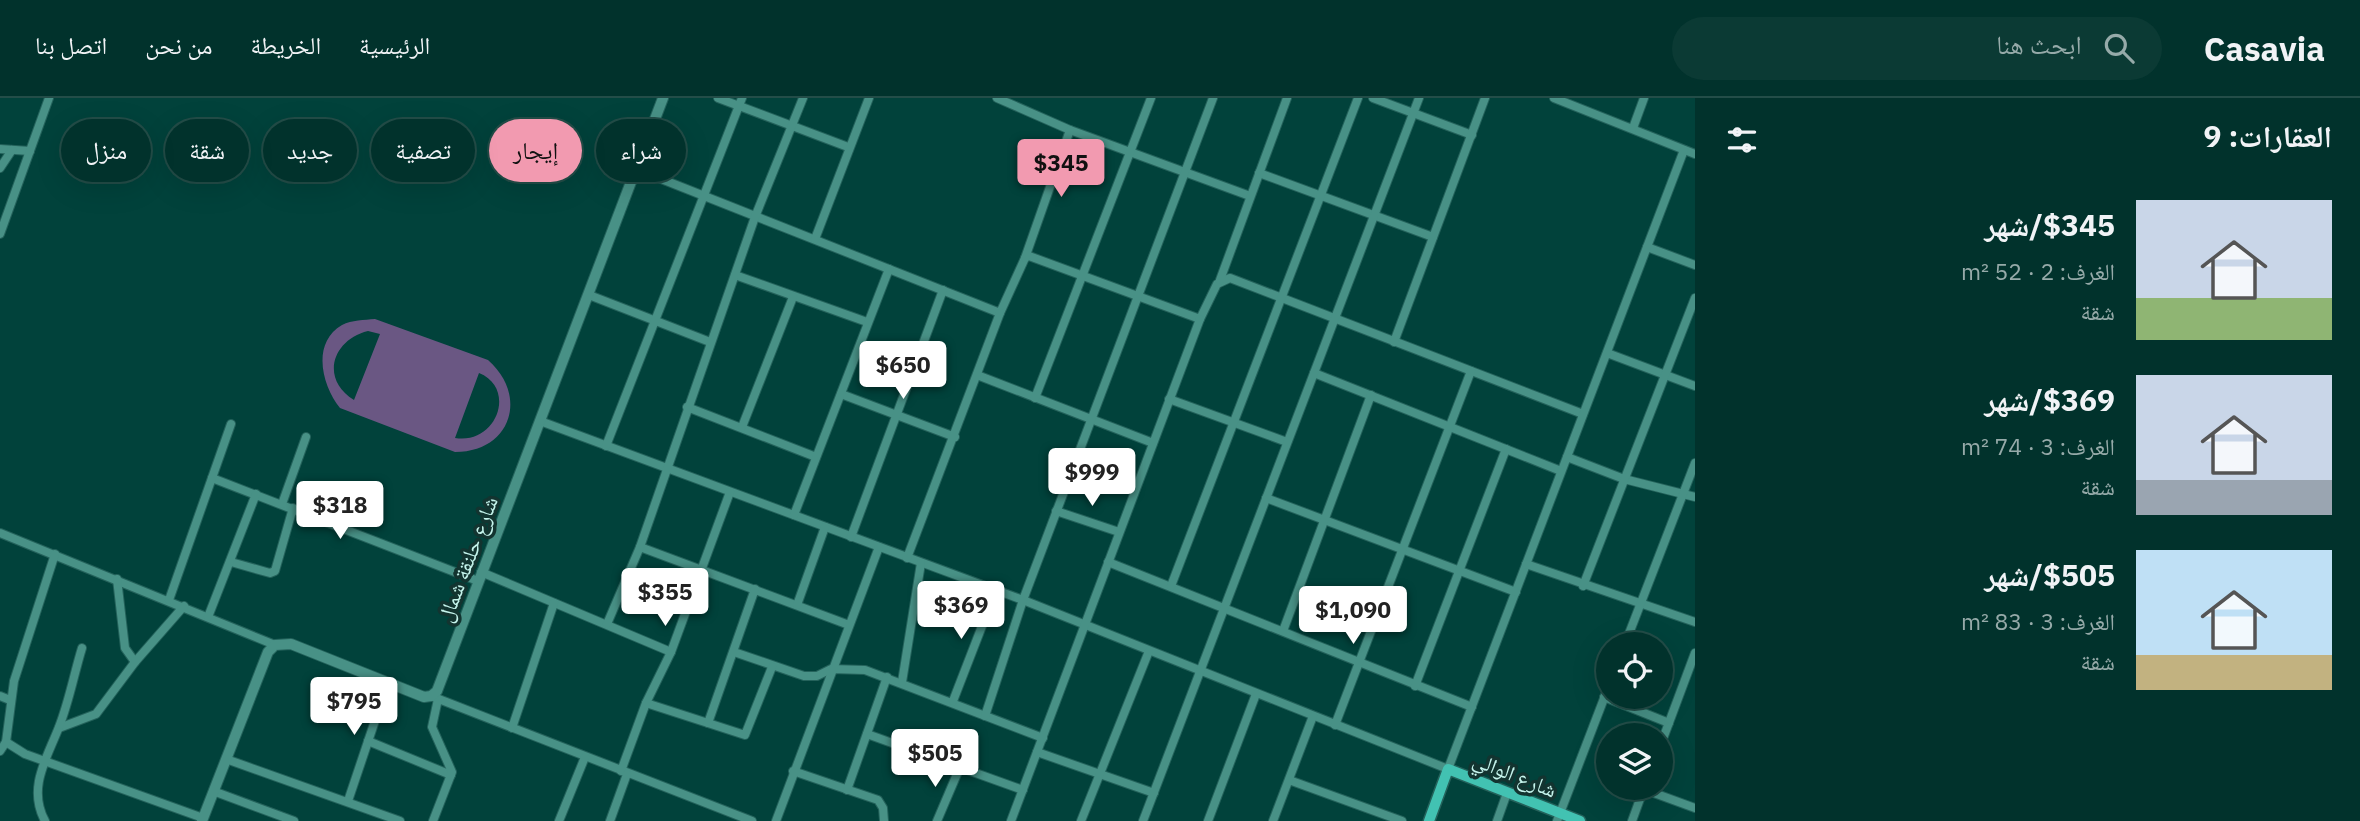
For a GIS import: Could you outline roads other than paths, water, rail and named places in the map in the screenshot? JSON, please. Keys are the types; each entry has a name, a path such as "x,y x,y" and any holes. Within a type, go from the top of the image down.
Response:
{"main road":[{"name":"شارع الوالي","path":"1429,821 1448,769 1559,817 1580,821"}],"street":[{"path":"0,234 49,98"},
{"name":"شارع حلنقة شمال","path":"655,119 663,98"},
{"path":"718,98 740,102 848,148"},
{"path":"607,624 640,547 755,217 803,98"},
{"path":"814,239 869,98"},
{"path":"999,98 1070,130 1250,196"},
{"path":"1035,398 1151,98"},
{"path":"985,716 1023,600 1213,98"},
{"path":"1012,821 1169,398 1200,319 1220,280 1287,98"},
{"path":"1171,586 1358,98"},
{"path":"1373,98 1472,135"},
{"path":"1143,821 1419,98"},
{"path":"1394,342 1485,98"},
{"path":"1554,98 1695,154"},
{"path":"1633,128 1644,98"},
{"path":"606,446 740,102"},
{"path":"907,558 956,437 1000,313 1025,258 1070,130"},
{"path":"0,149 30,151"},
{"path":"540,421 1023,600 1448,769 1684,149"},
{"path":"0,167 12,150"},
{"path":"1259,173 1433,237"},
{"name":"شارع حلنقة شمال","path":"435,698 631,182"},
{"path":"668,182 1000,313"},
{"path":"1647,247 1695,265"},
{"path":"1025,258 1034,257 1200,319"},
{"path":"793,515 889,269"},
{"path":"735,275 867,322"},
{"path":"1220,280 1230,278 1583,414"},
{"path":"851,537 943,290"},
{"path":"589,295 710,342"},
{"path":"742,427 793,297"},
{"path":"1583,586 1695,298"},
{"path":"1607,353 1695,386"},
{"path":"1335,724 1471,371"},
{"path":"1314,373 1562,471"},
{"path":"977,375 1153,443"},
{"path":"841,394 956,437"},
{"path":"1283,631 1371,395"},
{"path":"1169,398 1287,442"},
{"path":"687,407 816,457"},
{"path":"169,600 231,424"},
{"path":"282,504 306,437"},
{"path":"1415,686 1506,449"},
{"path":"1567,457 1624,480 1683,492 1695,498"},
{"path":"1630,632 1695,463"},
{"path":"212,478 554,603 671,652"},
{"path":"610,821 646,703 671,652 730,492"},
{"path":"208,617 256,494"},
{"path":"1266,498 1516,592"},
{"path":"231,562 270,573 275,571 293,508"},
{"path":"1056,511 1119,532"},
{"path":"797,605 825,527"},
{"path":"0,533 275,645 291,644 752,821"},
{"path":"640,547 849,625"},
{"path":"776,821 879,547"},
{"path":"0,751 6,743 10,700 55,554"},
{"path":"1108,562 1472,707"},
{"path":"902,682 921,563"},
{"path":"1526,564 1583,586 1695,622"},
{"path":"117,579 125,648 135,662"},
{"path":"708,723 755,589"},
{"path":"953,701 996,590"},
{"path":"512,728 554,603"},
{"path":"59,728 96,715 135,662 184,607"},
{"path":"6,743 203,820 268,652 275,645"},
{"path":"45,821 36,797 44,760 59,728 82,648"},
{"path":"1081,821 1149,651"},
{"path":"734,652 804,676 817,676 831,669 865,670 953,701 1042,738"},
{"path":"1634,709 1669,723 1695,654"},
{"path":"646,703 742,735 748,733 772,667"},
{"path":"846,790 887,677"},
{"path":"348,801 388,682"},
{"path":"1208,821 1256,694"},
{"path":"0,696 10,700"},
{"path":"433,821 451,775 451,768 432,727 435,698"},
{"path":"1559,817 1600,709"},
{"path":"1273,821 1313,716"},
{"path":"867,734 1023,790"},
{"path":"368,741 451,775"},
{"path":"1037,752 1154,793"},
{"path":"559,821 585,757"},
{"path":"226,758 400,821"},
{"path":"937,821 960,767"},
{"path":"793,771 878,800 884,821"},
{"path":"1289,780 1402,821"},
{"path":"213,791 294,821"},
{"path":"1497,821 1507,793"},
{"path":"1673,799 1695,807"},
{"path":"1632,821 1640,800"}]}
